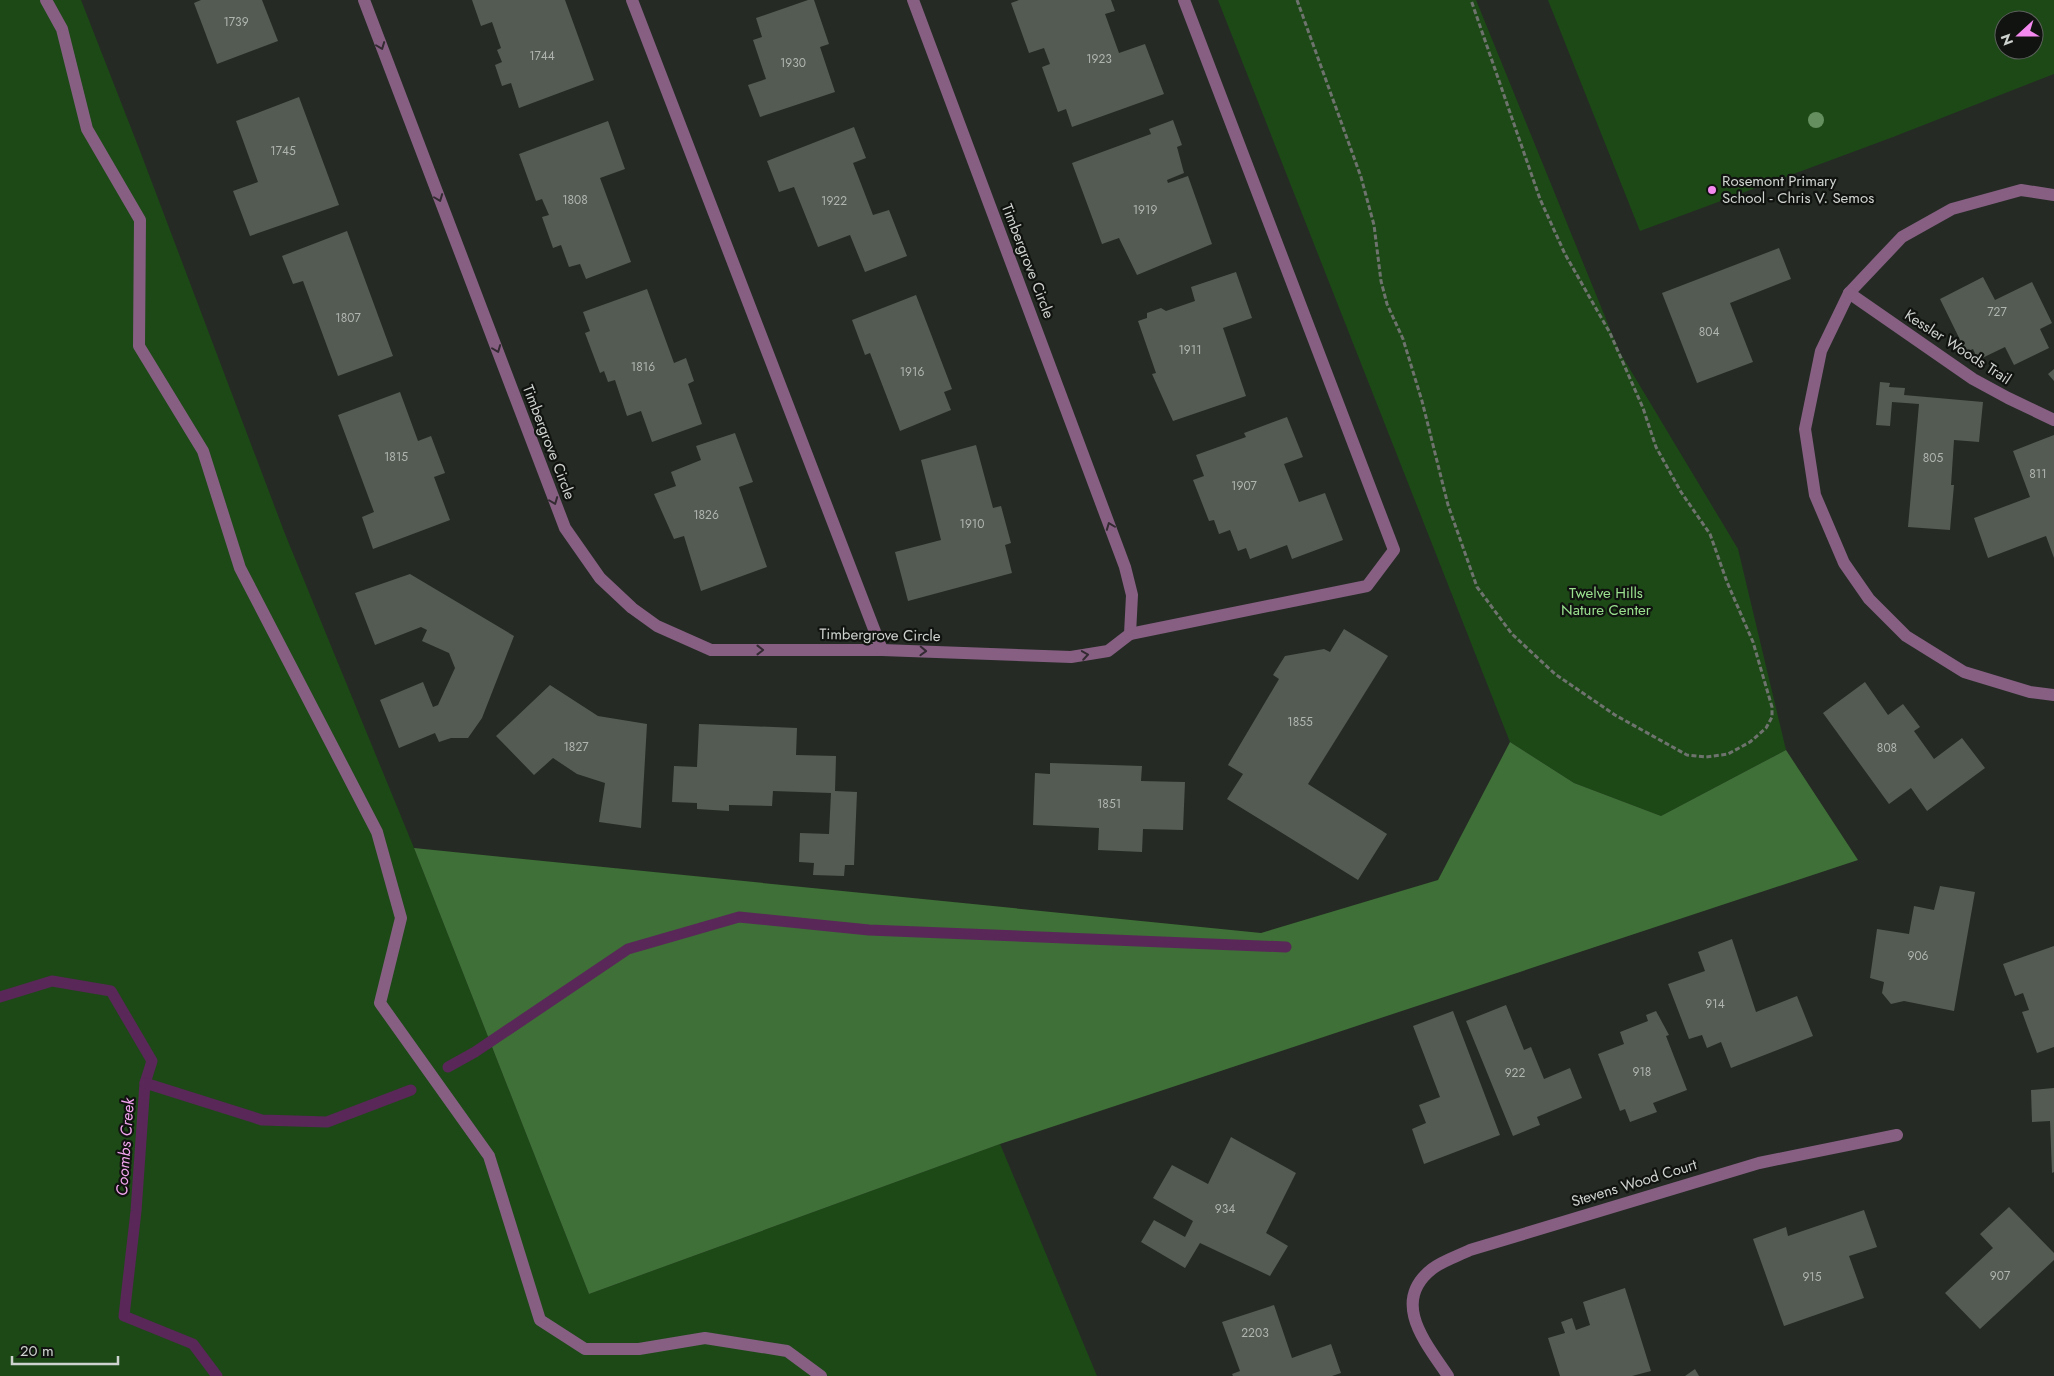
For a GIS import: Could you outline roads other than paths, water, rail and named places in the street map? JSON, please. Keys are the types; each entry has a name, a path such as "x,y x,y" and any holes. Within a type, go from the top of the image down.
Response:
{"street":[{"path":"46,0 62,29 87,129 140,220 139,346 203,451 240,568 377,832 401,918 380,1003 490,1156 540,1320 585,1348 639,1349 705,1338 787,1351 821,1376"},
{"name":"Timbergrove Circle","path":"364,0 565,528 600,578 632,608 656,626 711,650 882,650 1071,657 1108,651 1130,634 1132,596 1125,567 913,0"},
{"path":"632,0 882,650"},
{"path":"1130,634 1367,586 1394,550 1184,0"},
{"path":"2054,195 2021,190 1952,209 1902,237 1849,293 1821,351 1806,429 1815,496 1844,563 1869,599 1906,636 1964,672 2030,692 2054,695"},
{"name":"Kessler Woods Trail","path":"1849,293 1973,379 2054,420"},
{"name":"Stevens Wood Court","path":"1448,1376 1421,1335 1411,1309 1414,1288 1432,1268 1470,1250 1759,1163 1897,1134"}],"waterway":[{"path":"448,1067 475,1052 628,949 739,917 869,930 1286,947"},
{"name":"Coombs Creek","path":"0,997 52,981 111,991 152,1061 145,1083 136,1211 124,1316 193,1344 217,1376"},
{"path":"145,1083 262,1120 327,1122 411,1090"}],"place":[{"name":"Rosemont Primary School - Chris V. Semos","path":"1712,190"}],"park label":[{"name":"Twelve Hills Nature Center","path":"1606,602"}]}
